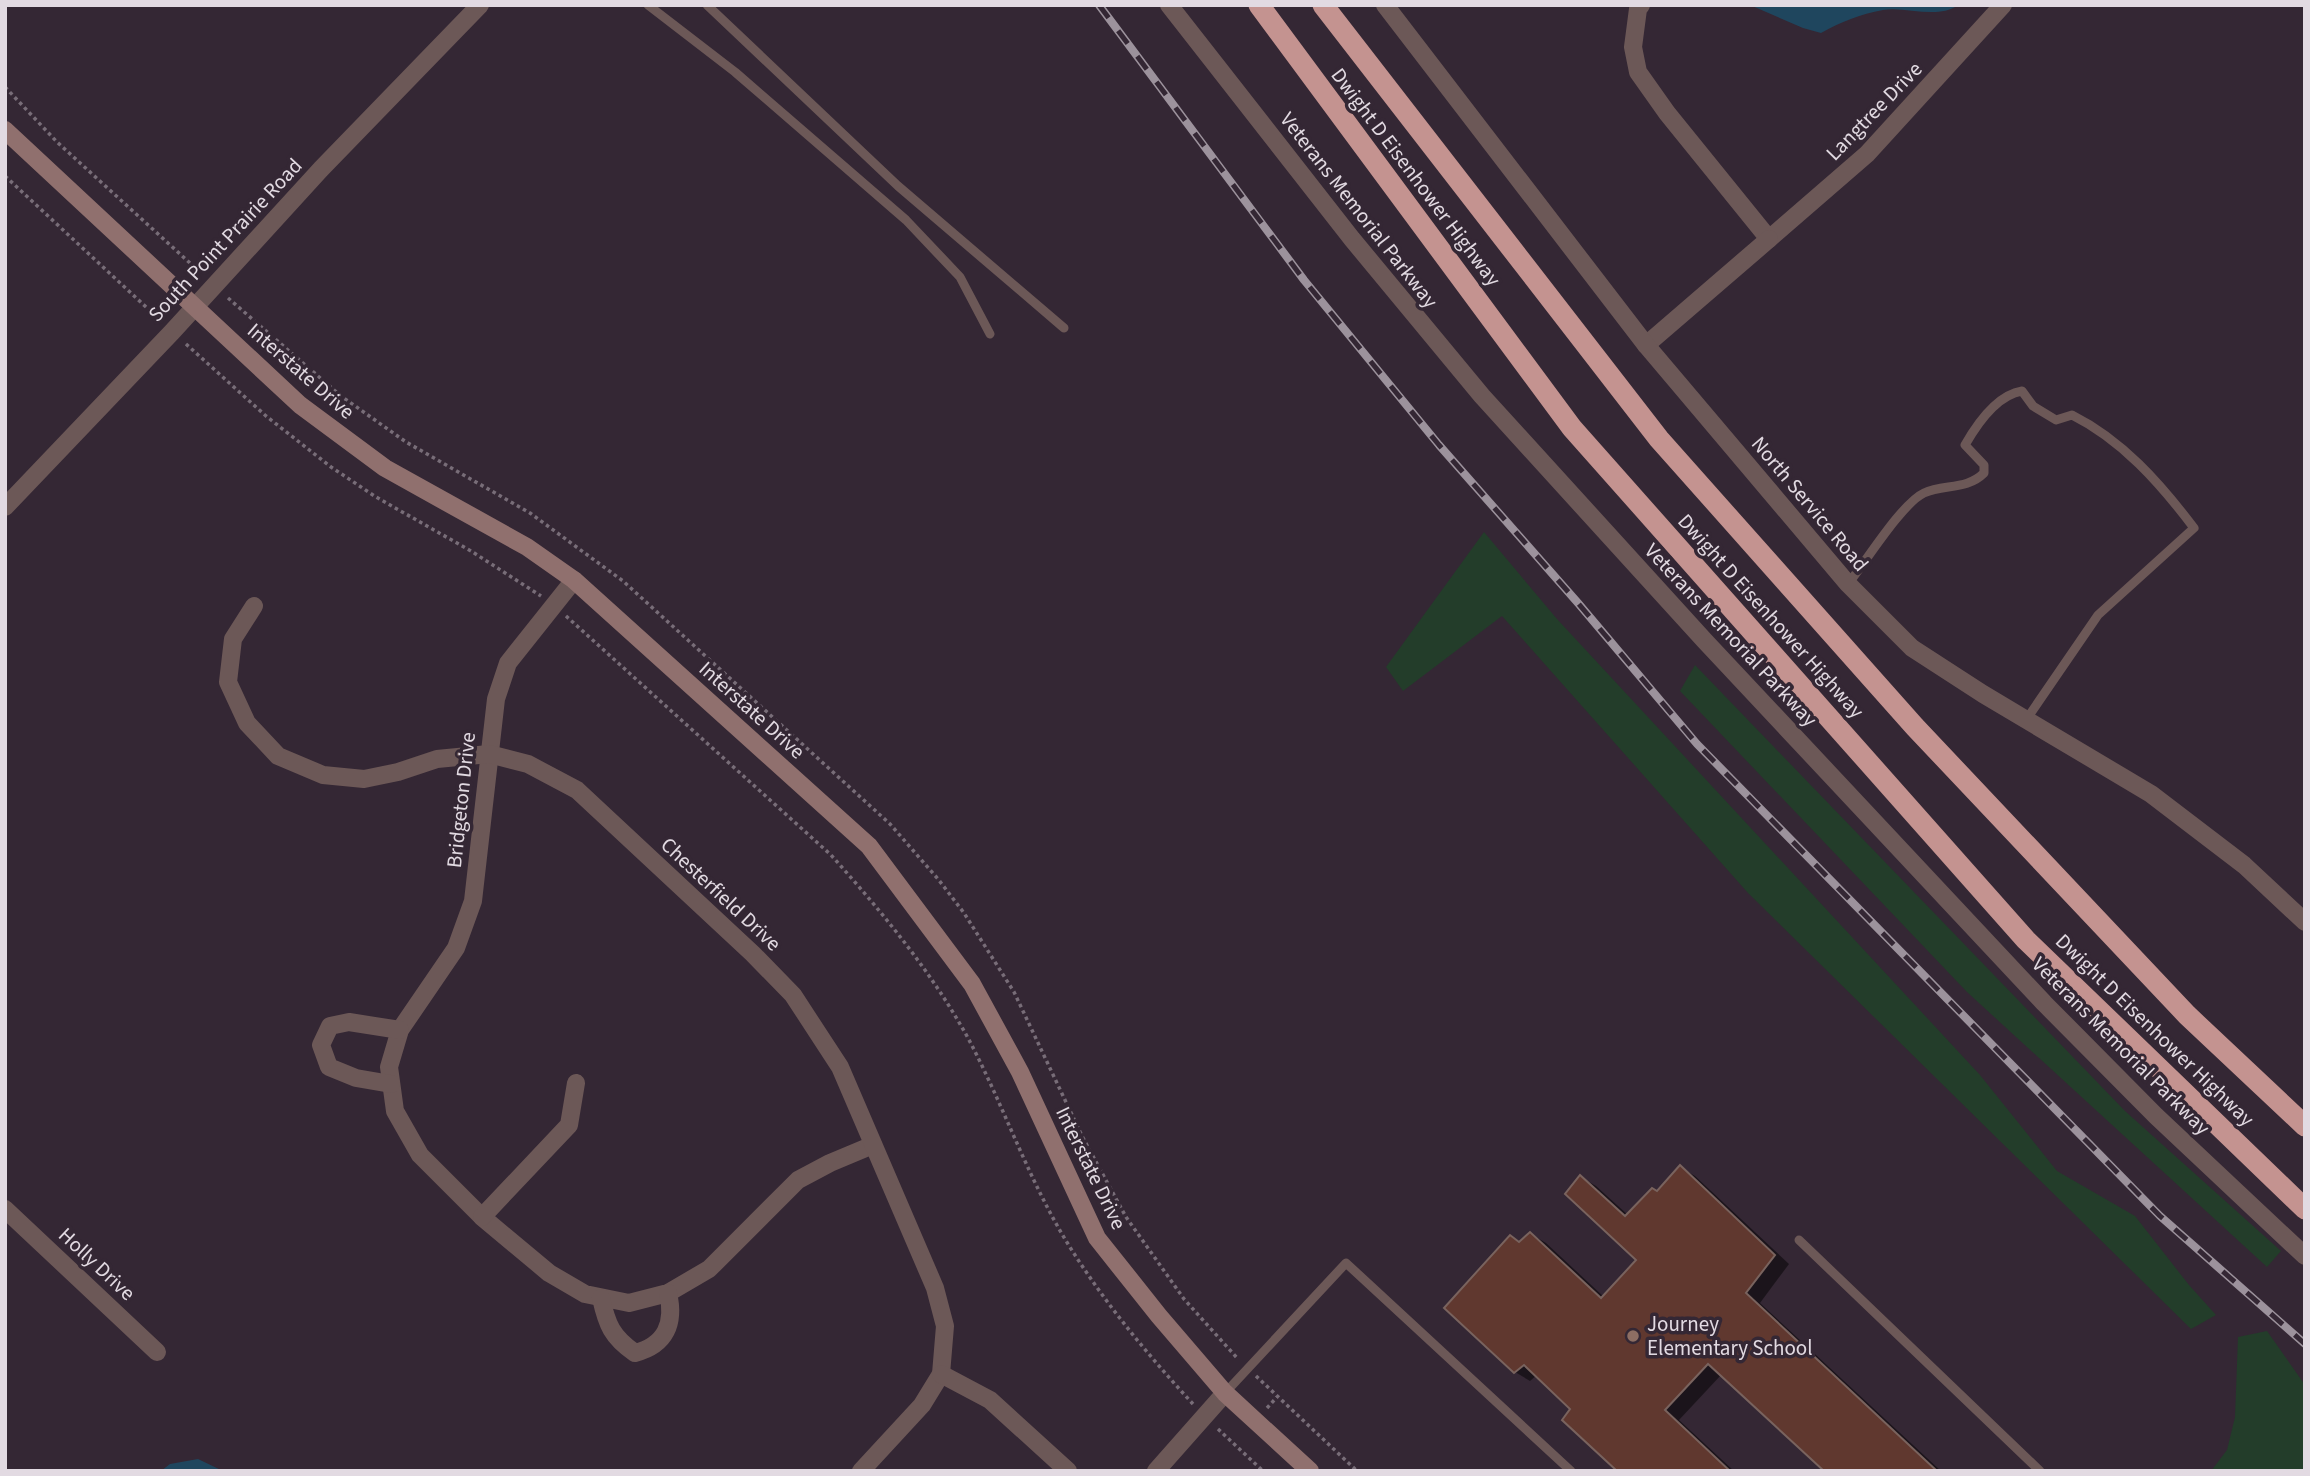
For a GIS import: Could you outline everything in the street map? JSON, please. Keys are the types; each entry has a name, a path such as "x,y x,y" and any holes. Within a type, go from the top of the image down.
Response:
{"highway":[{"name":"Dwight D Eisenhower Highway","path":"1259,5 1572,428 2026,940 2305,1209"},
{"name":"Dwight D Eisenhower Highway","path":"1323,5 1659,439 1924,737 2187,1015 2305,1126"}],"main road":[{"name":"Interstate Drive","path":"5,130 300,405 385,468 527,547 574,580 869,846 972,984 1020,1072 1097,1238 1225,1393 1310,1471"}],"street":[{"name":"South Point Prairie Road","path":"5,507 172,332 321,169 480,5"},
{"name":"Veterans Memorial Parkway","path":"1169,5 1352,239 1482,396 1704,640 2044,1003 2156,1116 2305,1256"},
{"name":"North Service Road","path":"1385,5 1646,345 1848,584 1912,648 2151,794 2244,865 2305,922"},
{"path":"1641,5 1638,9 1633,47 1638,72 1667,113 1769,239"},
{"name":"Langtree Drive","path":"1646,345 1867,154 2003,5"},
{"name":"Bridgeton Drive","path":"574,580 508,663 496,699 473,901 456,948 400,1030 389,1068 395,1111 420,1155 482,1217 549,1273 585,1294 629,1303 668,1293 709,1269 799,1180 830,1163 873,1145"},
{"name":"Chesterfield Drive","path":"254,606 233,639 228,682 247,723 278,756 323,775 364,779 398,772 437,759 489,754 528,764 577,790 753,954 793,995 840,1067 935,1288 945,1326 942,1374 922,1405 861,1471"},
{"path":"391,1084 356,1078 329,1067 321,1045 330,1026 349,1021 400,1030"},
{"path":"482,1217 569,1125 576,1083"},
{"name":"Holly Drive","path":"5,1209 156,1352"},
{"path":"601,1298 606,1322 620,1343 635,1353 650,1349 664,1338 671,1305 668,1293"},
{"path":"942,1374 990,1399 1068,1471"},
{"path":"1156,1471 1225,1393"}],"lane":[{"path":"648,5 735,72 906,220 960,277 990,334"},
{"path":"707,5 898,186 1064,328"},
{"path":"1848,584 1906,507 1924,493 1977,481 1984,473 1983,465 1965,445 1976,427 2008,393 2022,391 2034,406 2056,420 2072,415 2096,427 2136,460 2178,506 2194,528 2098,615 2026,720"},
{"path":"1799,1240 2040,1471"},
{"path":"1225,1393 1346,1263 1571,1471"}],"path":[{"path":"5,176 108,275 266,416 331,467 376,497 471,551 554,605 831,855 884,915 968,1038 1044,1202 1069,1245 1126,1326 1204,1416 1263,1471"},
{"path":"1261,1381 1357,1471"},
{"path":"1265,1411 1277,1397"},
{"path":"1234,1444 1240,1438"}],"green space":[{"path":"1484,532 1557,619 1980,1075 2057,1171 2135,1216 2216,1315 2191,1329 1748,893 1502,616 1403,691 1386,667"},
{"path":"1695,665 2125,1111 2281,1251 2267,1267 1967,992 1680,691"},
{"path":"2267,1331 2305,1385 2305,1471 2211,1471 2227,1450 2235,1417 2238,1337"}],"water":[{"path":"1750,5 1958,5 1941,12 1892,9 1875,12 1851,19 1821,33"},
{"path":"198,1459 223,1471 161,1471 170,1464"}],"building":[{"name":"Journey Elementary School","path":"1680,1165 1775,1255 1746,1293 1937,1471 1824,1471 1708,1364 1665,1410 1730,1471 1617,1471 1562,1420 1570,1409 1524,1365 1514,1373 1444,1308 1510,1235 1519,1242 1530,1232 1601,1298 1636,1260 1565,1194 1580,1175 1625,1216 1652,1188 1657,1191"}],"railway":[{"path":"1099,5 1304,280 1439,445 1697,744 2160,1216 2305,1344"}],"place":[{"name":"Journey Elementary School","path":"1633,1336"}]}
